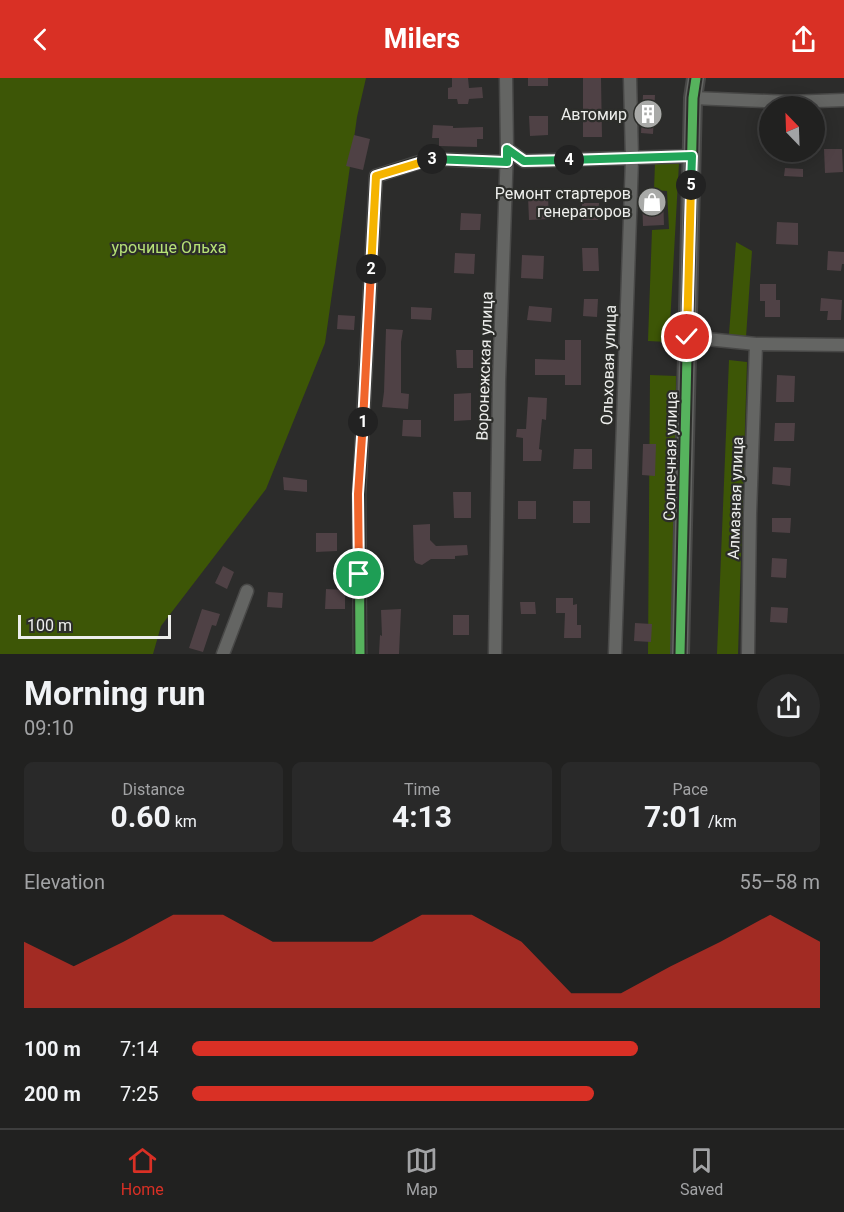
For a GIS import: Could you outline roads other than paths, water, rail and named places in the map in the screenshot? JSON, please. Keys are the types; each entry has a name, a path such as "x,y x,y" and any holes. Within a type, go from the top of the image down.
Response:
{"street":[{"name":"Воронежская улица","path":"495,654 499,381 507,155 506,78"},
{"name":"Ольховая улица","path":"615,654 632,159 630,78"},
{"name":"Солнечная улица","path":"680,654 693,98 696,78"},
{"path":"693,98 789,102 844,100"},
{"path":"360,654 358,494 376,176 429,159 507,155 524,161 692,156"},
{"path":"687,337 756,344 844,345"},
{"name":"Алмазная улица","path":"748,654 756,344"},
{"path":"223,654 247,591"}],"place":[{"name":"Автомир","path":"648,114"},
{"name":"Ремонт стартеров генераторов","path":"652,202"}],"park label":[{"name":"урочище Ольха","path":"169,247"}]}
